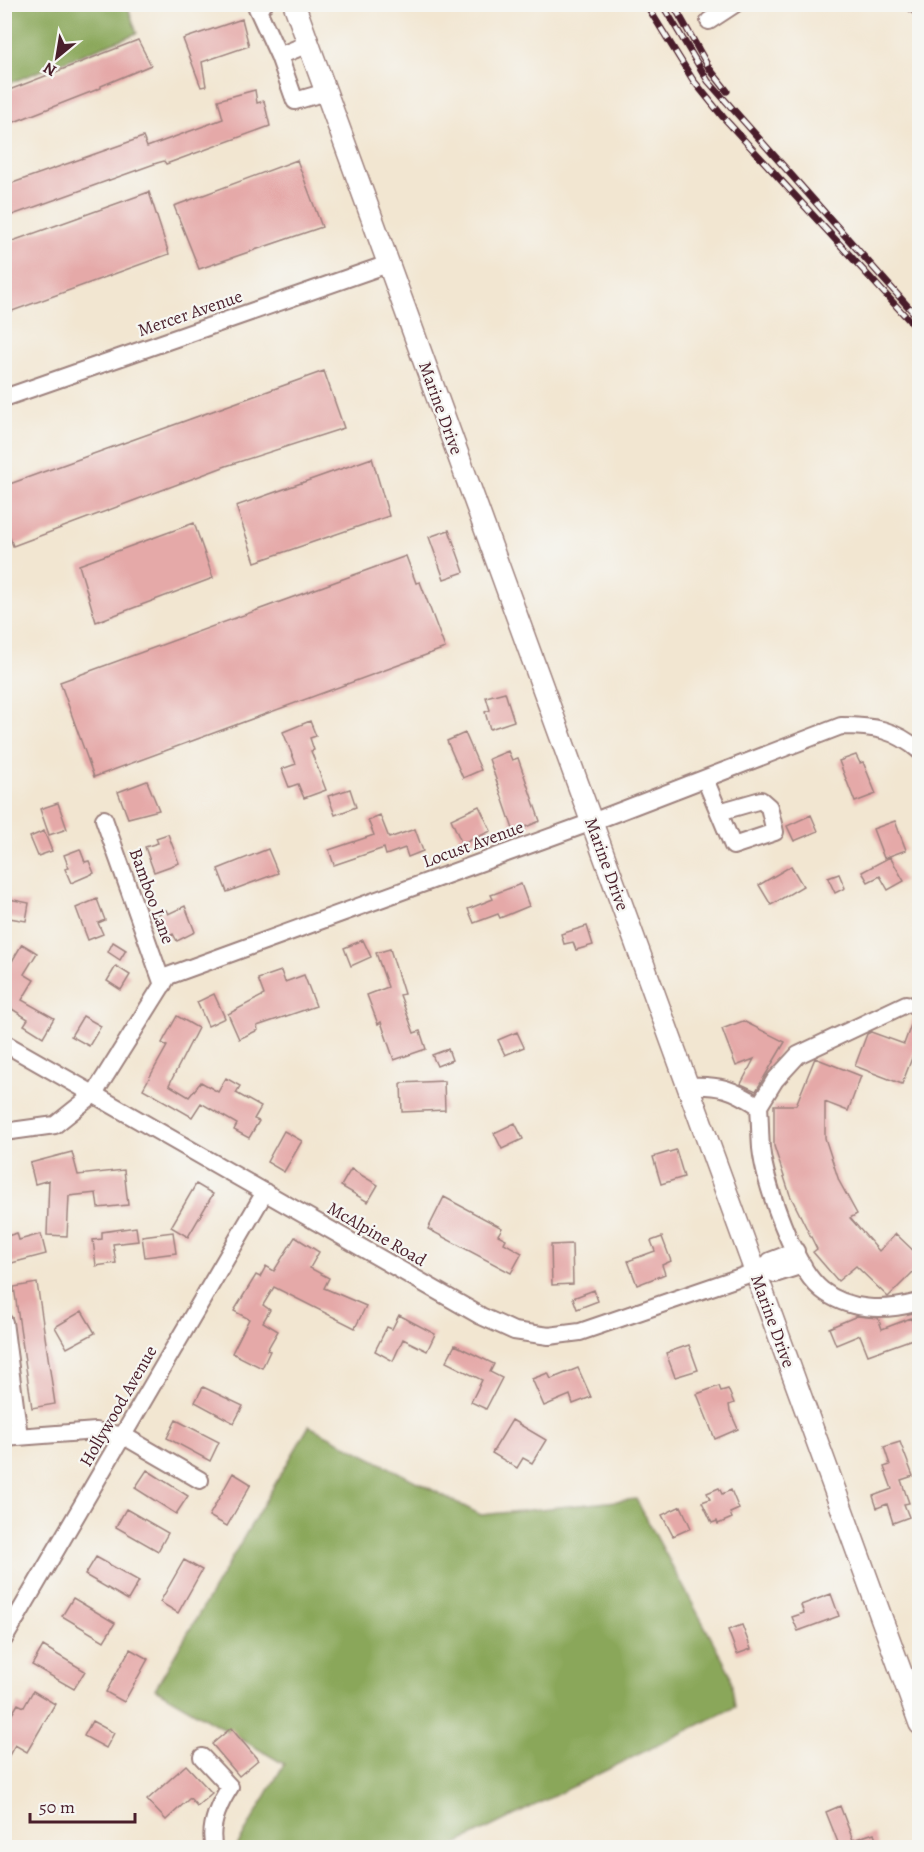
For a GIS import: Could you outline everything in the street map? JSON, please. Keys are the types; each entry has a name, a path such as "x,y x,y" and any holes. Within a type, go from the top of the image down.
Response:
{"main road":[{"name":"Marine Drive","path":"294,4 687,1086 760,1271 920,1724"}],"street":[{"path":"264,4 257,8 279,56 295,101 326,92"},
{"path":"709,21 735,4"},
{"path":"915,4 920,8"},
{"path":"279,56 308,44"},
{"name":"Mercer Avenue","path":"4,398 388,264"},
{"name":"Locust Avenue","path":"4,1132 55,1125 94,1094 168,976 592,822 842,726 875,726 907,740 920,751"},
{"path":"705,779 720,812"},
{"name":"Bamboo Lane","path":"104,819 163,985"},
{"path":"906,1004 798,1055 774,1080 759,1106 761,1149 766,1174 779,1214 799,1258 823,1291 842,1301 879,1308 915,1303"},
{"name":"McAlpine Road","path":"4,1043 481,1316 514,1331 549,1336 580,1332 760,1271 775,1274 799,1258"},
{"path":"687,1086 717,1085 742,1095 759,1106"},
{"name":"Hollywood Avenue","path":"4,1639 265,1192"},
{"path":"4,1322 12,1437 96,1431 124,1436 200,1480"},
{"path":"202,1757 230,1787 215,1817 211,1838 214,1848"}],"green space":[{"path":"5,4 127,5 137,33 5,85"},
{"path":"309,1426 481,1515 636,1499 730,1673 735,1707 450,1847 236,1848 284,1764 155,1689"}],"building":[{"path":"242,19 249,46 202,62 206,86 201,87 183,39"},
{"path":"138,40 151,65 101,86 101,88 9,124 4,112 4,92"},
{"path":"255,90 257,103 264,101 270,126 166,164 164,161 157,163 4,218 4,186 143,137 147,147 223,119 218,100"},
{"path":"297,160 322,227 199,269 174,206"},
{"path":"149,192 169,254 4,314 4,244"},
{"path":"324,371 344,428 226,466 13,546 4,521 4,486"},
{"path":"372,458 389,516 255,562 236,506"},
{"path":"194,523 213,578 96,622 79,565"},
{"path":"449,530 464,572 444,579 429,537"},
{"path":"406,556 416,583 420,582 445,648 94,777 60,682"},
{"path":"505,692 514,721 490,729 485,712 490,710 486,697"},
{"path":"310,721 316,736 310,738 314,750 311,751 326,790 304,798 298,784 289,787 282,769 296,764 283,732"},
{"path":"465,733 481,770 463,778 447,741"},
{"path":"508,751 512,760 518,758 540,821 514,832 489,759"},
{"path":"856,755 860,763 863,762 876,794 855,802 839,761"},
{"path":"147,781 159,810 128,818 118,792"},
{"path":"350,789 356,807 335,815 328,796"},
{"path":"58,803 67,829 49,835 40,809"},
{"path":"479,806 491,831 462,844 451,819"},
{"path":"380,815 389,838 415,829 423,851 408,857 405,848 386,855 384,848 334,865 329,850 374,835 368,820"},
{"path":"811,815 818,831 794,841 787,826"},
{"path":"895,821 906,850 884,858 873,829"},
{"path":"44,831 52,851 38,856 30,837"},
{"path":"168,834 179,863 154,872 145,847 158,843 156,838"},
{"path":"80,849 85,862 89,861 94,873 71,883 65,869 69,868 64,855"},
{"path":"268,849 278,873 227,892 218,869"},
{"path":"890,857 904,881 888,890 880,876 868,882 862,872"},
{"path":"791,866 803,886 771,905 759,885"},
{"path":"839,874 845,888 835,893 828,878"},
{"path":"521,884 529,906 500,918 498,914 474,923 468,909 493,899 491,895"},
{"path":"4,898 29,903 26,921 4,917"},
{"path":"97,899 105,920 98,923 103,934 88,940 76,908"},
{"path":"185,906 195,932 177,941 173,934 166,938 155,916 166,910 168,914"},
{"path":"587,926 593,945 576,950 573,942 564,944 561,934"},
{"path":"363,940 371,957 351,966 344,948"},
{"path":"113,942 126,950 120,960 108,952"},
{"path":"22,944 37,953 24,974 34,980 22,1000 54,1018 43,1037 24,1025 28,1019 4,1004 4,975"},
{"path":"390,949 404,994 400,995 414,1033 420,1031 426,1049 394,1060 381,1022 378,1024 367,995 388,987 376,953"},
{"path":"116,966 130,975 121,990 107,981"},
{"path":"281,971 285,982 304,975 316,1006 257,1026 258,1030 239,1039 228,1014 264,995 258,979"},
{"path":"214,994 225,1018 208,1026 197,1002"},
{"path":"918,1006 920,1046 917,1045 902,1084 855,1066 867,1034 871,1032 904,1044"},
{"path":"83,1016 101,1026 89,1046 71,1036"},
{"path":"177,1016 198,1028 169,1085 189,1097 201,1082 218,1092 226,1078 240,1086 236,1093 261,1107 254,1119 259,1121 249,1138 234,1130 237,1124 201,1103 192,1117 143,1089 167,1046 162,1043"},
{"path":"743,1021 785,1042 756,1091 741,1084 754,1059 736,1066 722,1029"},
{"path":"517,1032 524,1047 505,1055 498,1040"},
{"path":"448,1049 452,1060 437,1066 432,1055"},
{"path":"815,1058 861,1076 848,1111 825,1102 825,1138 839,1181 857,1214 850,1218 879,1251 896,1234 920,1257 920,1277 914,1271 888,1297 856,1266 838,1281 813,1252 817,1249 790,1195 774,1146 774,1105 796,1105"},
{"path":"444,1081 445,1110 402,1112 401,1083"},
{"path":"515,1123 523,1139 502,1149 494,1133"},
{"path":"284,1131 302,1141 284,1172 267,1162"},
{"path":"676,1150 684,1177 661,1184 653,1157"},
{"path":"72,1152 78,1175 124,1170 128,1205 98,1208 96,1193 69,1196 67,1236 47,1235 49,1180 35,1184 30,1163"},
{"path":"351,1169 378,1185 368,1202 341,1186"},
{"path":"196,1184 213,1194 188,1237 171,1227"},
{"path":"444,1197 502,1228 498,1235 506,1239 504,1243 522,1253 511,1273 428,1229"},
{"path":"136,1227 138,1241 113,1244 116,1263 96,1266 93,1240 102,1239 102,1232"},
{"path":"173,1232 176,1253 145,1257 142,1236"},
{"path":"17,1233 19,1240 41,1234 46,1254 4,1265 4,1237"},
{"path":"295,1237 319,1252 310,1268 329,1278 324,1288 366,1306 355,1328 274,1287 263,1305 270,1310 263,1322 278,1331 267,1350 270,1351 262,1368 232,1353 249,1319 234,1311 256,1275 260,1277 266,1266 274,1271"},
{"path":"662,1237 671,1261 662,1265 665,1274 637,1285 628,1261 655,1251 651,1241"},
{"path":"572,1244 573,1284 552,1285 551,1245"},
{"path":"37,1283 55,1404 32,1408 14,1287"},
{"path":"594,1290 598,1301 577,1309 573,1298"},
{"path":"82,1311 95,1333 67,1348 55,1327"},
{"path":"399,1315 435,1334 427,1351 403,1339 393,1361 375,1351 387,1327 392,1329"},
{"path":"857,1316 878,1318 882,1329 911,1318 918,1337 868,1355 860,1335 836,1345 829,1328"},
{"path":"455,1345 494,1364 490,1372 502,1378 486,1409 471,1402 482,1380 446,1362"},
{"path":"689,1345 698,1370 675,1377 666,1353"},
{"path":"578,1368 591,1397 573,1404 570,1395 544,1406 532,1379 548,1373 551,1379"},
{"path":"719,1386 721,1391 728,1389 734,1403 729,1405 730,1411 738,1429 715,1439 697,1394"},
{"path":"203,1387 243,1406 234,1423 195,1402"},
{"path":"176,1420 219,1442 210,1461 167,1438"},
{"path":"512,1420 546,1440 532,1463 523,1458 517,1468 492,1453"},
{"path":"900,1442 913,1476 901,1480 909,1503 904,1504 909,1517 893,1523 887,1504 877,1508 873,1496 892,1489 884,1467 890,1465 884,1447"},
{"path":"147,1470 188,1496 176,1514 135,1488"},
{"path":"233,1473 251,1484 227,1526 209,1516"},
{"path":"719,1488 722,1494 731,1490 739,1509 730,1513 732,1518 718,1524 717,1521 712,1523 702,1502 710,1499 707,1493"},
{"path":"681,1506 691,1528 673,1536 662,1515"},
{"path":"126,1509 168,1533 158,1551 116,1527"},
{"path":"96,1557 139,1581 128,1600 85,1575"},
{"path":"184,1560 202,1570 178,1613 160,1602"},
{"path":"831,1594 839,1616 798,1631 792,1617 804,1613 801,1605"},
{"path":"73,1598 115,1623 104,1641 62,1616"},
{"path":"742,1625 751,1649 737,1654 728,1630"},
{"path":"43,1646 85,1671 74,1689 32,1665"},
{"path":"130,1649 148,1659 124,1702 106,1692"},
{"path":"33,1691 55,1704 27,1752 15,1745 4,1764 4,1727 18,1704 24,1707"},
{"path":"92,1721 114,1733 106,1748 84,1736"},
{"path":"231,1728 258,1760 239,1776 212,1744"},
{"path":"186,1765 212,1793 197,1806 190,1798 166,1820 147,1800"},
{"path":"840,1806 853,1840 874,1833 879,1848 838,1848 839,1845 826,1812"}],"railway":[{"path":"646,4 693,80 723,117 920,332"},
{"path":"662,4 708,81 920,320"},
{"path":"673,4 709,68 727,91"}]}
